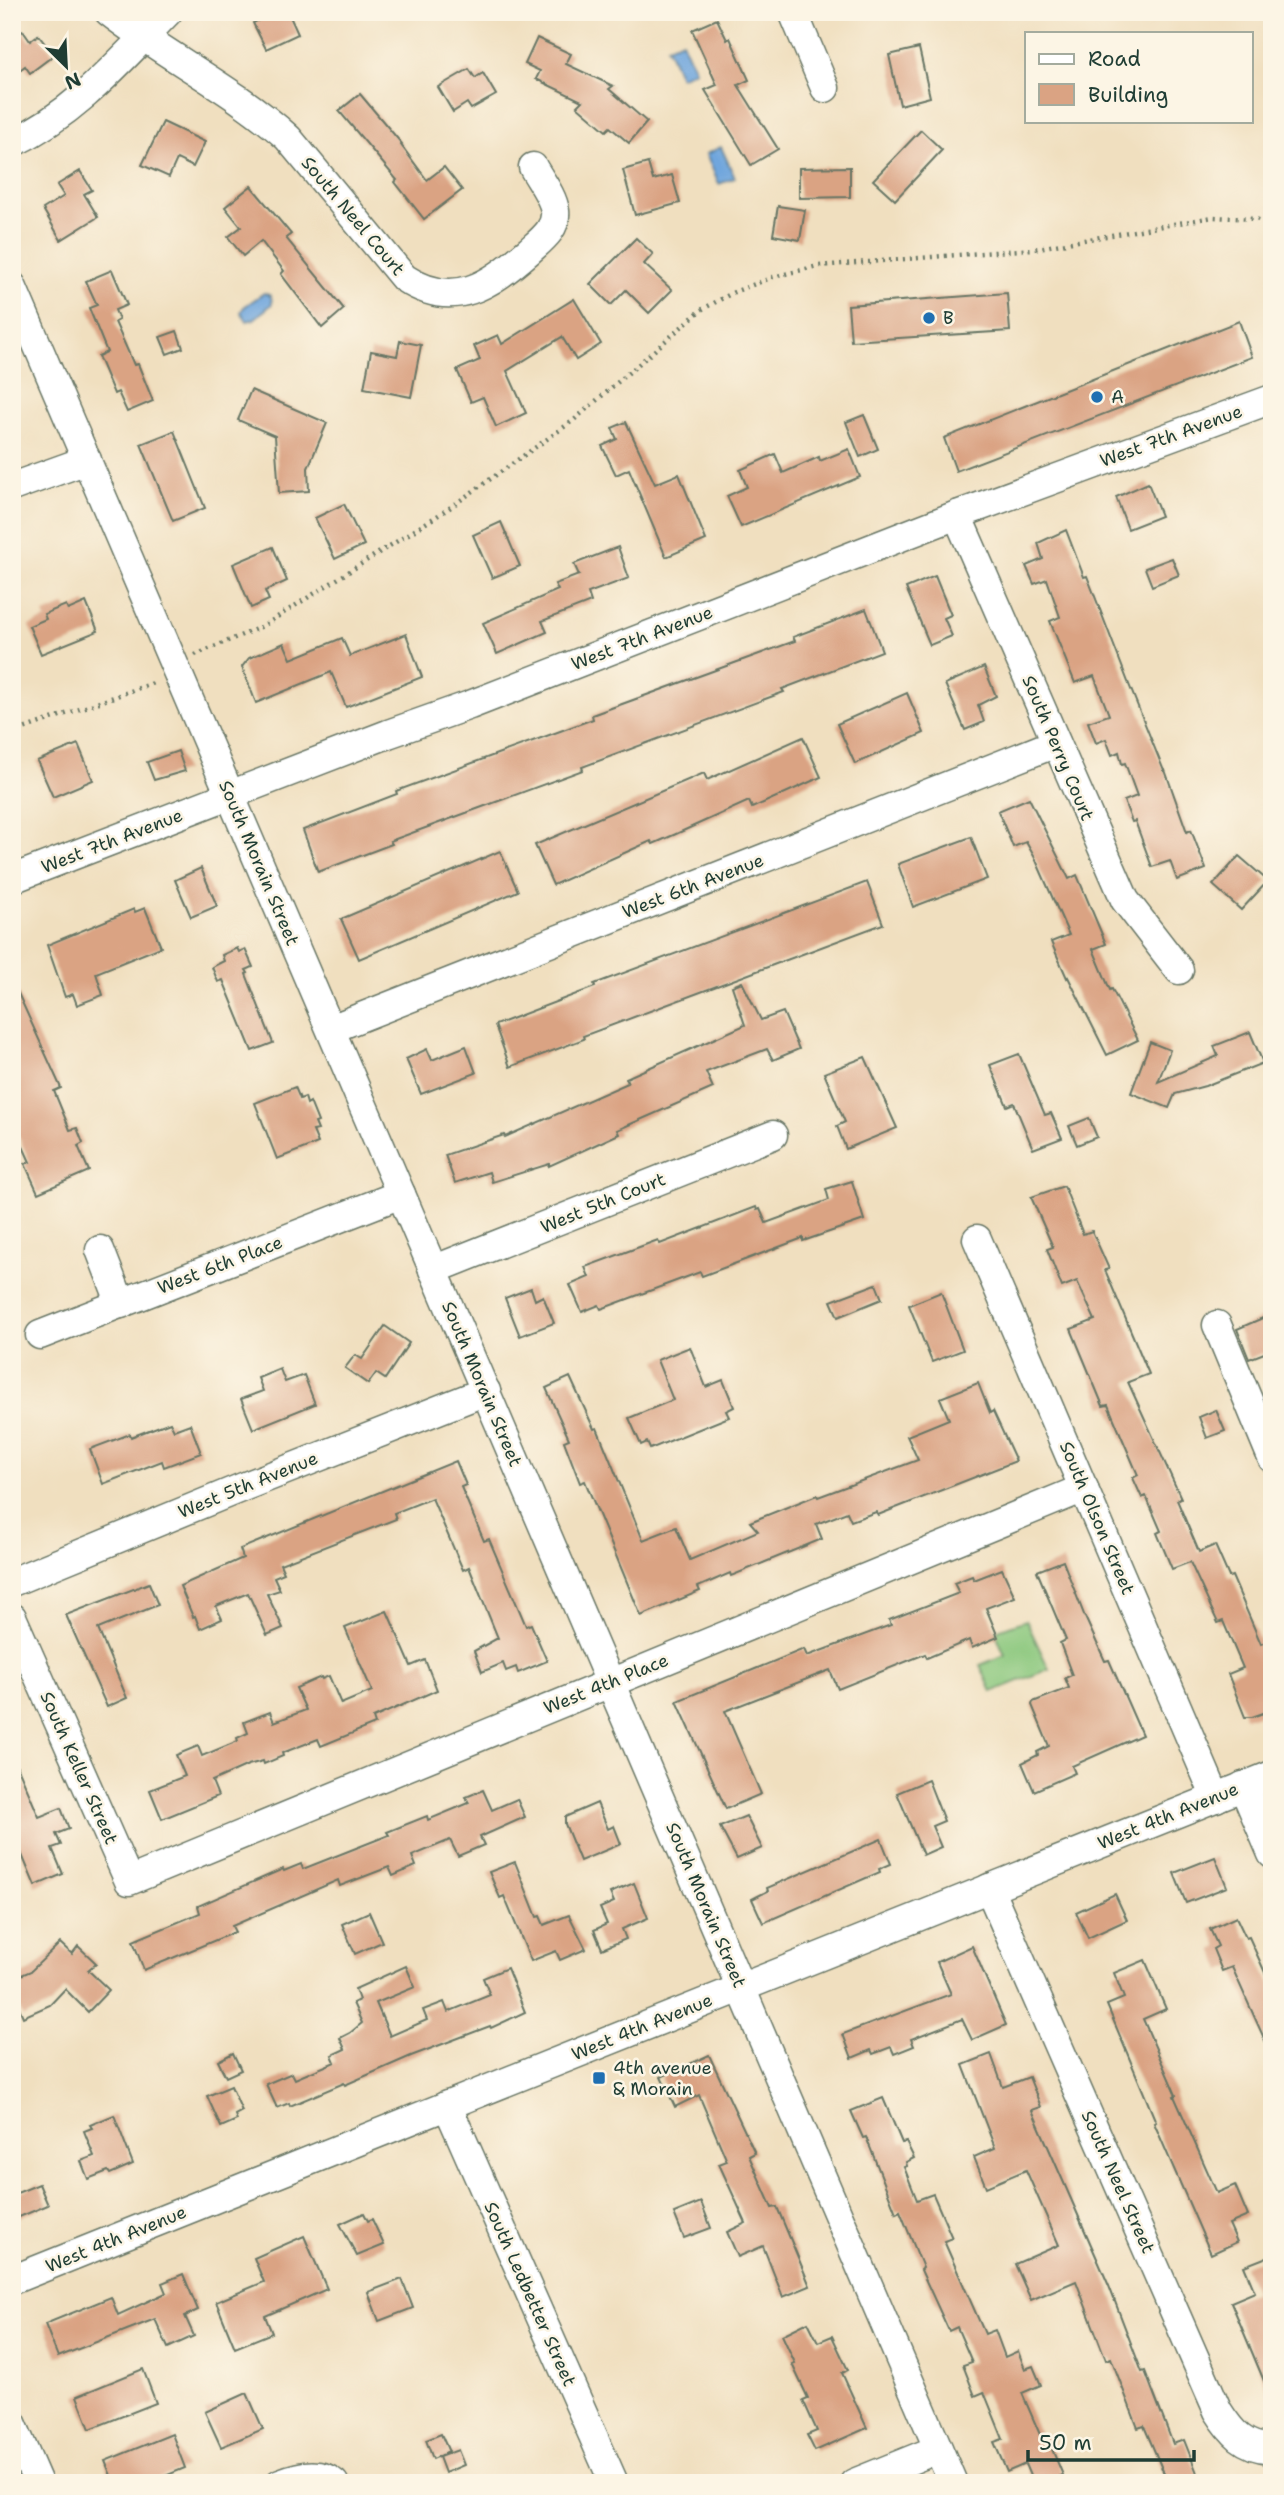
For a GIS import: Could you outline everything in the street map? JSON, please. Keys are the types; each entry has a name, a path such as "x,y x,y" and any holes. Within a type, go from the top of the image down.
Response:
{"street":[{"name":"South Neel Court","path":"109,12 143,38 267,119 288,138 404,278 420,289 452,293 469,291 484,285 500,276 545,236 553,225 555,211 533,167"},
{"path":"12,143 68,109 100,83 168,12"},
{"path":"793,12 825,88"},
{"name":"South Morain Street","path":"12,286 953,2483"},
{"name":"West 7th Avenue","path":"12,879 470,705 957,514 1272,398"},
{"path":"12,487 87,460"},
{"name":"South Perry Court","path":"957,514 1125,900 1179,970"},
{"name":"West 6th Avenue","path":"331,1029 1056,743"},
{"name":"West 5th Court","path":"433,1270 773,1135"},
{"name":"West 6th Place","path":"40,1335 401,1194"},
{"name":"South Olson Street","path":"977,1239 1216,1797"},
{"path":"100,1250 121,1304"},
{"path":"1217,1325 1272,1458"},
{"name":"West 5th Avenue","path":"12,1582 486,1391"},
{"name":"West 4th Place","path":"129,1881 1084,1488"},
{"name":"South Keller Street","path":"12,1617 129,1881"},
{"name":"West 4th Avenue","path":"12,2280 1272,1775"},
{"path":"1243,1786 1272,1854"},
{"name":"South Neel Street","path":"989,1888 1218,2410 1228,2426 1246,2444 1271,2450"},
{"name":"South Ledbetter Street","path":"447,2105 614,2483"},
{"path":"12,2423 38,2483"},
{"path":"854,2483 938,2449"},
{"path":"280,2483 305,2476 326,2479"}],"path":[{"path":"12,733 152,684 194,656 263,626 448,509 574,420 701,310 734,292 773,277 818,266 1033,249 1213,217 1256,219 1272,225"}],"green space":[{"path":"1026,1620 1049,1669 992,1692 980,1665 1005,1655 995,1631"}],"water":[{"path":"682,41 695,70 680,77 667,47"},
{"path":"721,147 735,178 719,184 706,154"},
{"path":"264,293 271,296 272,304 254,319 247,321 241,312 244,307"}],"building":[{"path":"275,12 288,12 298,34 266,49 253,23"},
{"path":"717,19 727,40 730,38 749,80 738,85 778,149 751,165 705,90 717,85 692,30"},
{"path":"23,31 30,41 38,35 54,55 30,73 25,66 12,76 12,39"},
{"path":"537,38 571,54 566,64 613,86 609,89 647,122 629,143 610,127 606,131 577,106 582,101 536,79 540,71 525,64"},
{"path":"919,48 930,97 900,105 889,55"},
{"path":"469,69 475,78 483,73 496,95 471,109 467,103 453,112 438,87"},
{"path":"360,94 402,144 427,180 444,167 462,190 424,219 395,182 397,180 339,111"},
{"path":"163,122 205,142 193,167 177,159 169,177 142,165"},
{"path":"921,130 942,150 895,200 873,180"},
{"path":"648,163 653,180 672,175 680,203 635,215 623,170"},
{"path":"850,167 850,197 799,198 799,168"},
{"path":"80,171 92,190 84,194 98,217 61,240 43,209 64,196 57,185"},
{"path":"251,186 291,234 286,238 344,309 322,328 281,274 284,271 261,241 243,256 228,237 241,227 225,207"},
{"path":"778,206 805,210 800,240 773,235"},
{"path":"636,238 653,254 644,264 672,290 649,313 626,290 611,305 590,284"},
{"path":"112,270 127,305 115,310 119,320 115,322 134,365 138,364 153,401 127,412 118,392 114,394 98,356 107,352 89,308 97,305 86,281"},
{"name":"B","path":"1007,293 1010,331 851,341 848,305"},
{"path":"574,299 601,344 576,360 562,337 507,371 526,413 496,427 483,397 471,402 457,370 480,360 474,346 498,335 502,344"},
{"name":"A","path":"1239,321 1252,357 956,471 944,438"},
{"path":"177,331 183,348 167,354 160,337"},
{"path":"400,341 421,345 411,397 364,388 371,351 397,356"},
{"path":"251,390 327,423 308,468 309,491 279,493 275,436 238,420"},
{"path":"864,415 878,449 860,457 846,422"},
{"path":"626,422 655,484 679,474 706,540 666,557 629,469 616,475 602,446 617,439 612,428"},
{"path":"174,431 205,508 173,521 141,444"},
{"path":"849,449 860,477 741,527 727,496 747,487 740,470 775,454 783,473 819,457 820,461"},
{"path":"1148,483 1161,516 1128,529 1116,497"},
{"path":"344,504 364,545 335,559 315,518"},
{"path":"501,522 520,566 492,578 473,535"},
{"path":"1066,530 1165,770 1187,832 1191,830 1206,869 1177,880 1170,861 1152,867 1135,821 1132,822 1124,801 1137,796 1125,763 1122,764 1119,752 1112,755 1106,739 1096,743 1088,722 1109,715 1094,676 1075,683 1050,621 1060,617 1047,579 1034,584 1026,566 1043,559 1038,543"},
{"path":"273,547 287,581 265,591 269,600 251,608 233,564"},
{"path":"618,547 629,578 588,593 591,602 542,621 547,632 497,654 483,623 558,590 555,584 579,575 574,564"},
{"path":"1172,558 1179,575 1152,586 1145,568"},
{"path":"935,576 951,615 944,618 952,636 930,645 906,588"},
{"path":"86,602 98,631 41,654 29,626 46,619 44,614 66,605 68,610"},
{"path":"866,609 882,651 782,689 784,692 582,767 583,770 390,841 392,844 318,872 303,830 397,794 396,791 593,719 592,715 795,641 793,637"},
{"path":"406,634 422,677 346,707 331,672 256,703 242,667 249,658 284,643 291,659 342,638 350,656"},
{"path":"984,667 996,696 978,705 984,722 965,730 945,684"},
{"path":"907,693 924,733 855,764 837,724"},
{"path":"803,737 821,777 752,808 749,801 553,885 535,845 704,773 707,780"},
{"path":"78,744 93,780 53,797 37,761"},
{"path":"178,751 185,771 154,780 147,762"},
{"path":"1029,798 1069,879 1077,875 1106,944 1093,949 1110,990 1112,989 1138,1040 1107,1055 1051,942 1069,935 1035,858 1026,842 1013,847 998,811"},
{"path":"971,837 987,879 913,907 898,864"},
{"path":"500,851 518,891 359,959 341,919"},
{"path":"1239,856 1268,881 1241,910 1213,885"},
{"path":"201,868 217,906 191,917 175,880"},
{"path":"867,882 883,924 583,1036 584,1039 510,1067 495,1025 595,987 594,984"},
{"path":"145,908 161,947 96,973 103,995 77,1005 73,994 65,997 47,945 134,909 135,912"},
{"path":"237,948 239,952 245,949 253,967 246,970 246,974 273,1043 252,1051 223,980 218,982 212,967 224,961 222,955"},
{"path":"12,980 61,1088 54,1091 70,1130 77,1128 83,1143 78,1146 89,1171 38,1193 25,1164 30,1162 12,1122"},
{"path":"742,982 761,1020 783,1012 799,1049 773,1060 767,1049 706,1072 713,1088 617,1130 619,1134 549,1166 492,1182 489,1172 455,1183 445,1155 504,1135 505,1137 628,1083 626,1078 745,1025 732,986"},
{"path":"1250,1032 1263,1063 1205,1086 1175,1094 1169,1108 1131,1093 1150,1042 1170,1050 1158,1082 1218,1056 1214,1046"},
{"path":"466,1046 476,1073 421,1094 406,1059 427,1049 432,1060"},
{"path":"1019,1054 1045,1115 1051,1113 1062,1138 1033,1149 1014,1103 1007,1106 990,1065"},
{"path":"865,1057 897,1128 846,1149 837,1126 845,1122 824,1073"},
{"path":"295,1087 300,1099 305,1097 307,1104 310,1102 318,1122 315,1123 318,1130 313,1131 318,1143 277,1159 255,1103"},
{"path":"1089,1118 1097,1137 1077,1145 1069,1126"},
{"path":"852,1181 864,1220 803,1241 803,1238 702,1276 700,1272 601,1309 599,1305 582,1312 570,1285 589,1277 585,1267 658,1240 660,1244 756,1207 757,1210 760,1209 766,1223 829,1200 826,1189"},
{"path":"1064,1186 1083,1234 1092,1231 1109,1269 1105,1270 1149,1374 1128,1382 1181,1498 1177,1500 1199,1552 1215,1545 1229,1577 1232,1576 1261,1644 1272,1639 1272,1710 1245,1717 1228,1674 1243,1668 1223,1621 1218,1623 1190,1562 1172,1569 1157,1533 1161,1531 1146,1496 1142,1498 1133,1478 1138,1475 1108,1405 1103,1406 1071,1329 1095,1320 1077,1281 1062,1287 1047,1249 1053,1247 1031,1197"},
{"path":"876,1284 882,1299 838,1317 831,1301"},
{"path":"531,1288 535,1300 543,1296 554,1323 520,1336 505,1298"},
{"path":"941,1292 963,1350 932,1362 909,1305"},
{"path":"1272,1314 1272,1350 1249,1359 1237,1329"},
{"path":"385,1326 409,1343 385,1379 376,1373 368,1384 345,1368 355,1355 362,1359"},
{"path":"690,1347 706,1387 723,1380 734,1407 726,1411 729,1417 650,1449 647,1442 641,1445 629,1418 673,1400 657,1360"},
{"path":"280,1369 285,1382 304,1375 315,1404 253,1429 241,1399 263,1391 258,1378"},
{"path":"570,1377 594,1429 597,1428 643,1540 676,1527 690,1560 758,1531 750,1522 817,1495 818,1497 918,1460 907,1436 949,1419 940,1398 978,1383 990,1413 993,1411 1016,1461 878,1515 876,1512 851,1521 847,1512 816,1524 822,1539 731,1576 730,1573 698,1587 700,1591 641,1616 585,1481 580,1483 564,1441 569,1439 546,1388"},
{"path":"1216,1410 1225,1431 1207,1438 1199,1417"},
{"path":"170,1422 174,1430 190,1424 201,1453 164,1467 162,1461 103,1484 90,1449"},
{"path":"456,1461 466,1485 461,1487 484,1541 489,1539 526,1626 531,1624 547,1661 518,1673 516,1667 506,1671 503,1663 482,1672 474,1651 498,1638 469,1567 463,1570 432,1498 394,1513 396,1519 280,1564 284,1573 274,1577 280,1590 267,1594 283,1628 267,1635 248,1593 216,1606 222,1619 200,1629 180,1586 243,1558 240,1549"},
{"path":"1063,1561 1085,1617 1105,1661 1109,1660 1142,1735 1072,1766 1075,1773 1034,1791 1022,1763 1049,1746 1032,1705 1033,1702 1069,1688 1065,1678 1072,1675 1060,1643 1066,1640 1037,1571"},
{"path":"1002,1569 1015,1597 986,1608 998,1637 972,1648 969,1640 927,1658 925,1654 838,1689 830,1670 725,1711 761,1794 726,1809 677,1701 804,1649 807,1656 891,1625 889,1620 959,1593 954,1583 972,1576 974,1580"},
{"path":"149,1583 158,1605 98,1629 127,1698 107,1707 66,1615"},
{"path":"387,1611 411,1666 425,1660 437,1690 373,1718 375,1724 321,1746 318,1739 282,1753 283,1756 264,1764 263,1761 248,1765 212,1781 218,1796 162,1819 150,1790 185,1776 176,1755 198,1746 202,1756 238,1741 237,1738 248,1733 244,1722 270,1712 274,1722 306,1710 296,1688 321,1677 322,1679 329,1676 341,1704 372,1691 345,1628"},
{"path":"12,1754 39,1817 61,1808 69,1829 56,1834 61,1845 52,1848 63,1874 35,1886 20,1850 12,1853"},
{"path":"928,1780 944,1821 932,1826 941,1847 923,1855 897,1793"},
{"path":"483,1790 492,1810 517,1799 525,1817 480,1837 484,1845 458,1856 450,1840 412,1856 416,1866 393,1876 389,1867 340,1886 338,1880 232,1926 235,1932 144,1970 133,1941 200,1913 198,1906 283,1869 284,1871 301,1864 303,1869 389,1835 387,1832 427,1816 428,1820 469,1803 466,1797"},
{"path":"597,1803 608,1829 614,1826 621,1844 580,1861 565,1824 565,1817"},
{"path":"746,1816 762,1848 737,1859 720,1827"},
{"path":"881,1839 891,1864 879,1869 880,1872 763,1923 752,1899 768,1891 767,1888"},
{"path":"1215,1857 1227,1887 1186,1903 1174,1873"},
{"path":"515,1862 537,1917 540,1916 544,1925 569,1915 586,1949 560,1960 556,1951 531,1961 504,1896 500,1898 489,1872"},
{"path":"634,1883 648,1918 622,1929 626,1939 602,1949 594,1930 607,1924 600,1908 614,1902 610,1893"},
{"path":"1115,1894 1127,1920 1088,1938 1076,1912"},
{"path":"369,1912 382,1942 355,1954 342,1924"},
{"path":"1236,1917 1246,1938 1249,1937 1272,1988 1272,2056 1232,1967 1222,1971 1213,1949 1218,1946 1210,1929"},
{"path":"60,1943 72,1954 78,1946 96,1963 88,1970 109,1990 88,2012 65,1989 50,2005 23,2017 12,1991 12,1979 31,1971"},
{"path":"972,1946 1006,2025 972,2040 962,2019 911,2039 914,2046 894,2054 891,2047 873,2054 871,2050 852,2058 843,2034 951,1994 937,1962"},
{"path":"1145,1960 1166,2009 1143,2019 1217,2193 1235,2185 1248,2216 1229,2224 1237,2242 1211,2254 1154,2123 1156,2122 1107,2005 1124,1998 1114,1973"},
{"path":"406,1966 415,1987 376,2003 390,2036 427,2020 423,2010 444,2002 448,2012 490,1995 483,1978 507,1968 525,2012 345,2085 344,2083 290,2106 289,2103 277,2108 266,2084 292,2073 295,2079 335,2062 332,2055 345,2049 340,2038 362,2023 353,2003 359,2000 355,1989"},
{"path":"233,2053 241,2070 226,2077 218,2061"},
{"path":"991,2054 1003,2087 1029,2077 1041,2107 1032,2110 1109,2286 1142,2372 1145,2371 1173,2444 1184,2440 1201,2483 1168,2483 1144,2426 1138,2428 1111,2358 1106,2360 1076,2281 1031,2300 1015,2264 1059,2245 1026,2170 986,2187 974,2157 995,2148 963,2065"},
{"path":"709,2055 755,2153 749,2156 772,2208 777,2207 810,2286 783,2297 763,2246 738,2257 727,2232 746,2223 719,2164 727,2161 699,2095 675,2107 661,2077"},
{"path":"231,2086 242,2111 235,2115 237,2120 221,2127 207,2096"},
{"path":"883,2098 902,2143 906,2142 914,2158 906,2162 907,2166 904,2167 917,2200 933,2194 952,2238 944,2241 985,2334 995,2330 1005,2357 1018,2351 1025,2369 1033,2366 1041,2385 1022,2393 1041,2437 1046,2435 1063,2475 1046,2483 1033,2483 1025,2464 1007,2472 994,2442 1003,2439 984,2392 975,2396 963,2365 972,2362 957,2327 949,2331 921,2270 923,2268 900,2211 896,2213 866,2137 863,2138 851,2111"},
{"path":"114,2115 133,2164 110,2174 108,2171 88,2179 81,2161 94,2156 84,2131 92,2128 90,2125"},
{"path":"39,2184 48,2205 12,2220 12,2195"},
{"path":"701,2202 711,2228 684,2238 674,2213"},
{"path":"364,2213 368,2221 372,2219 384,2245 357,2256 340,2224"},
{"path":"304,2236 327,2289 265,2316 272,2333 235,2348 216,2302 264,2282 254,2258"},
{"path":"1272,2255 1272,2400 1231,2302 1255,2292 1244,2266"},
{"path":"183,2274 198,2310 185,2316 194,2336 168,2348 155,2319 58,2357 45,2324 111,2297 118,2315 166,2293 162,2283"},
{"path":"402,2279 413,2308 379,2321 368,2292"},
{"path":"808,2322 818,2342 832,2336 848,2370 842,2373 867,2428 815,2451 807,2435 817,2431 803,2400 808,2398 782,2335"},
{"path":"143,2369 156,2403 90,2429 77,2396"},
{"path":"247,2393 263,2429 221,2447 205,2412"},
{"path":"172,2434 185,2468 148,2483 114,2483 105,2461"},
{"path":"441,2434 449,2452 433,2459 426,2440"},
{"path":"458,2450 464,2465 445,2473 439,2457"}],"place":[{"name":"B","path":"929,318"},
{"name":"A","path":"1097,397"},
{"name":"4th avenue & Morain","path":"599,2078"}]}
